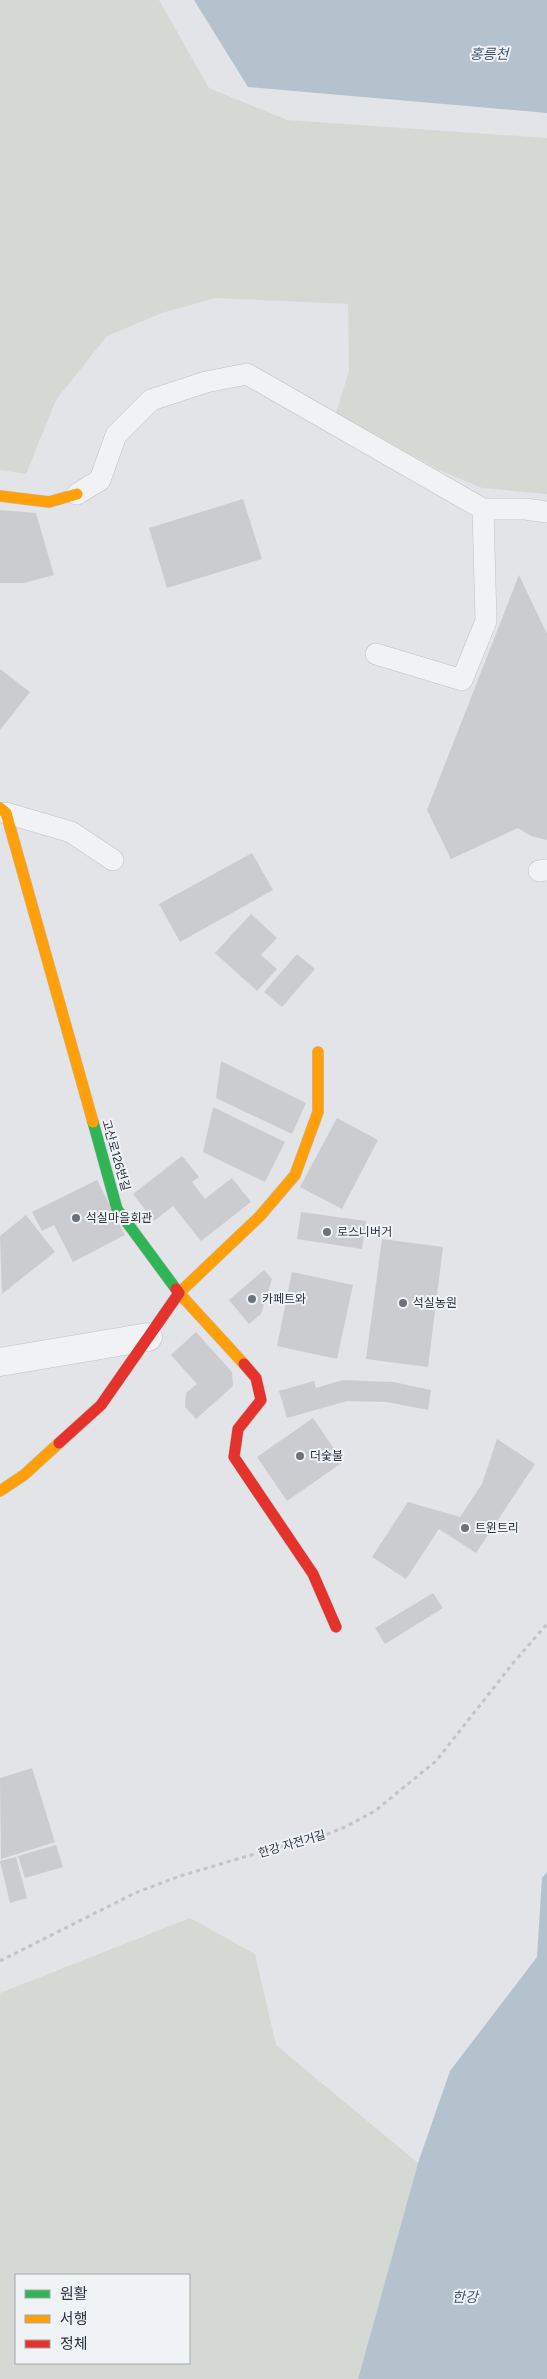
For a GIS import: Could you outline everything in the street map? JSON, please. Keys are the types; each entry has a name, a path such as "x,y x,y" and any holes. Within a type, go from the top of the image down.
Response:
{"street":[{"path":"0,496 49,502 77,494"},
{"name":"고산로126번길","path":"3,810 117,1209 179,1293 220,1336 256,1378 261,1400 238,1429 234,1457 313,1574 336,1626"},
{"path":"0,1491 24,1475 101,1406 179,1293 260,1216 295,1175 318,1112 318,1052"},
{"path":"0,1362 148,1337"}],"lane":[{"path":"77,494 100,480 116,435 151,400 206,382 247,374 483,509 525,509 547,512"},
{"path":"376,654 462,680 486,622 483,509"},
{"path":"3,810 71,832 113,860"}],"path":[{"name":"한강 자전거길","path":"0,1961 134,1893 180,1876 278,1847 314,1839 346,1827 376,1811 436,1761 514,1662 547,1624"}],"shaded area":[{"path":"0,0 159,0 209,88 287,120 547,138 547,494 482,488 439,470 336,413 349,371 348,304 215,298 162,313 107,336 56,400 26,474 0,470"},
{"path":"190,1918 255,1954 276,2045 418,2163 358,2379 0,2379 0,1993"}],"water":[{"name":"홍릉천","path":"194,0 547,0 547,113 248,87"},
{"name":"한강","path":"547,1872 547,2379 358,2379 418,2163 450,2071 537,1957 542,1878"}],"building":[{"path":"243,499 262,559 167,588 149,528"},
{"path":"0,510 36,513 54,575 24,583 0,583"},
{"path":"519,575 547,634 547,840 531,836 518,828 451,859 427,810"},
{"path":"0,669 30,692 0,730"},
{"path":"252,853 273,890 180,942 159,904"},
{"path":"251,914 277,938 261,955 277,969 257,991 215,953"},
{"path":"297,954 315,969 282,1007 264,992"},
{"path":"221,1061 306,1103 292,1134 216,1098"},
{"path":"213,1107 285,1142 265,1182 203,1152"},
{"path":"337,1118 378,1140 342,1209 300,1187"},
{"path":"182,1156 199,1177 192,1182 205,1199 232,1178 251,1202 201,1241 173,1206 154,1221 133,1194"},
{"name":"석실마을회관","path":"97,1180 125,1235 73,1262 54,1225 42,1231 32,1212"},
{"path":"301,1212 366,1221 362,1249 297,1239"},
{"path":"26,1215 55,1252 2,1294 0,1236"},
{"path":"382,1239 443,1247 428,1367 366,1359"},
{"path":"264,1270 272,1279 261,1314 249,1324 229,1300"},
{"path":"292,1272 353,1285 337,1359 277,1346"},
{"path":"196,1332 232,1372 233,1386 196,1419 185,1407 186,1393 197,1384 171,1355"},
{"path":"343,1380 393,1382 431,1390 428,1410 387,1402 347,1401 287,1418 279,1391 314,1381 316,1388"},
{"path":"313,1418 343,1462 287,1501 257,1457"},
{"path":"497,1439 535,1464 476,1553 439,1529 406,1579 372,1557 408,1502 460,1517 482,1484"},
{"path":"433,1593 443,1608 385,1644 375,1628"},
{"path":"32,1768 55,1842 1,1859 0,1778"},
{"path":"56,1845 63,1867 25,1878 18,1856"},
{"path":"16,1857 27,1898 10,1903 0,1861"}],"traffic: fast":[{"path":"93,1122 117,1209 176,1289"}],"traffic: slow":[{"path":"0,496 49,502 77,494"},
{"path":"0,808 6,813 93,1122"},
{"path":"244,1364 179,1293 260,1216 295,1175 318,1112 318,1052"},
{"path":"0,1491 24,1475 59,1443"}],"traffic: jam":[{"path":"59,1443 101,1405 179,1293 176,1289"},
{"path":"244,1364 256,1378 261,1400 238,1429 234,1457 313,1574 336,1627"}],"place":[{"name":"석실마을회관","path":"76,1218"},
{"name":"로스니버거","path":"327,1232"},
{"name":"카페트와","path":"252,1299"},
{"name":"석실농원","path":"403,1303"},
{"name":"더숯불","path":"300,1456"},
{"name":"트윈트리","path":"465,1528"}]}
